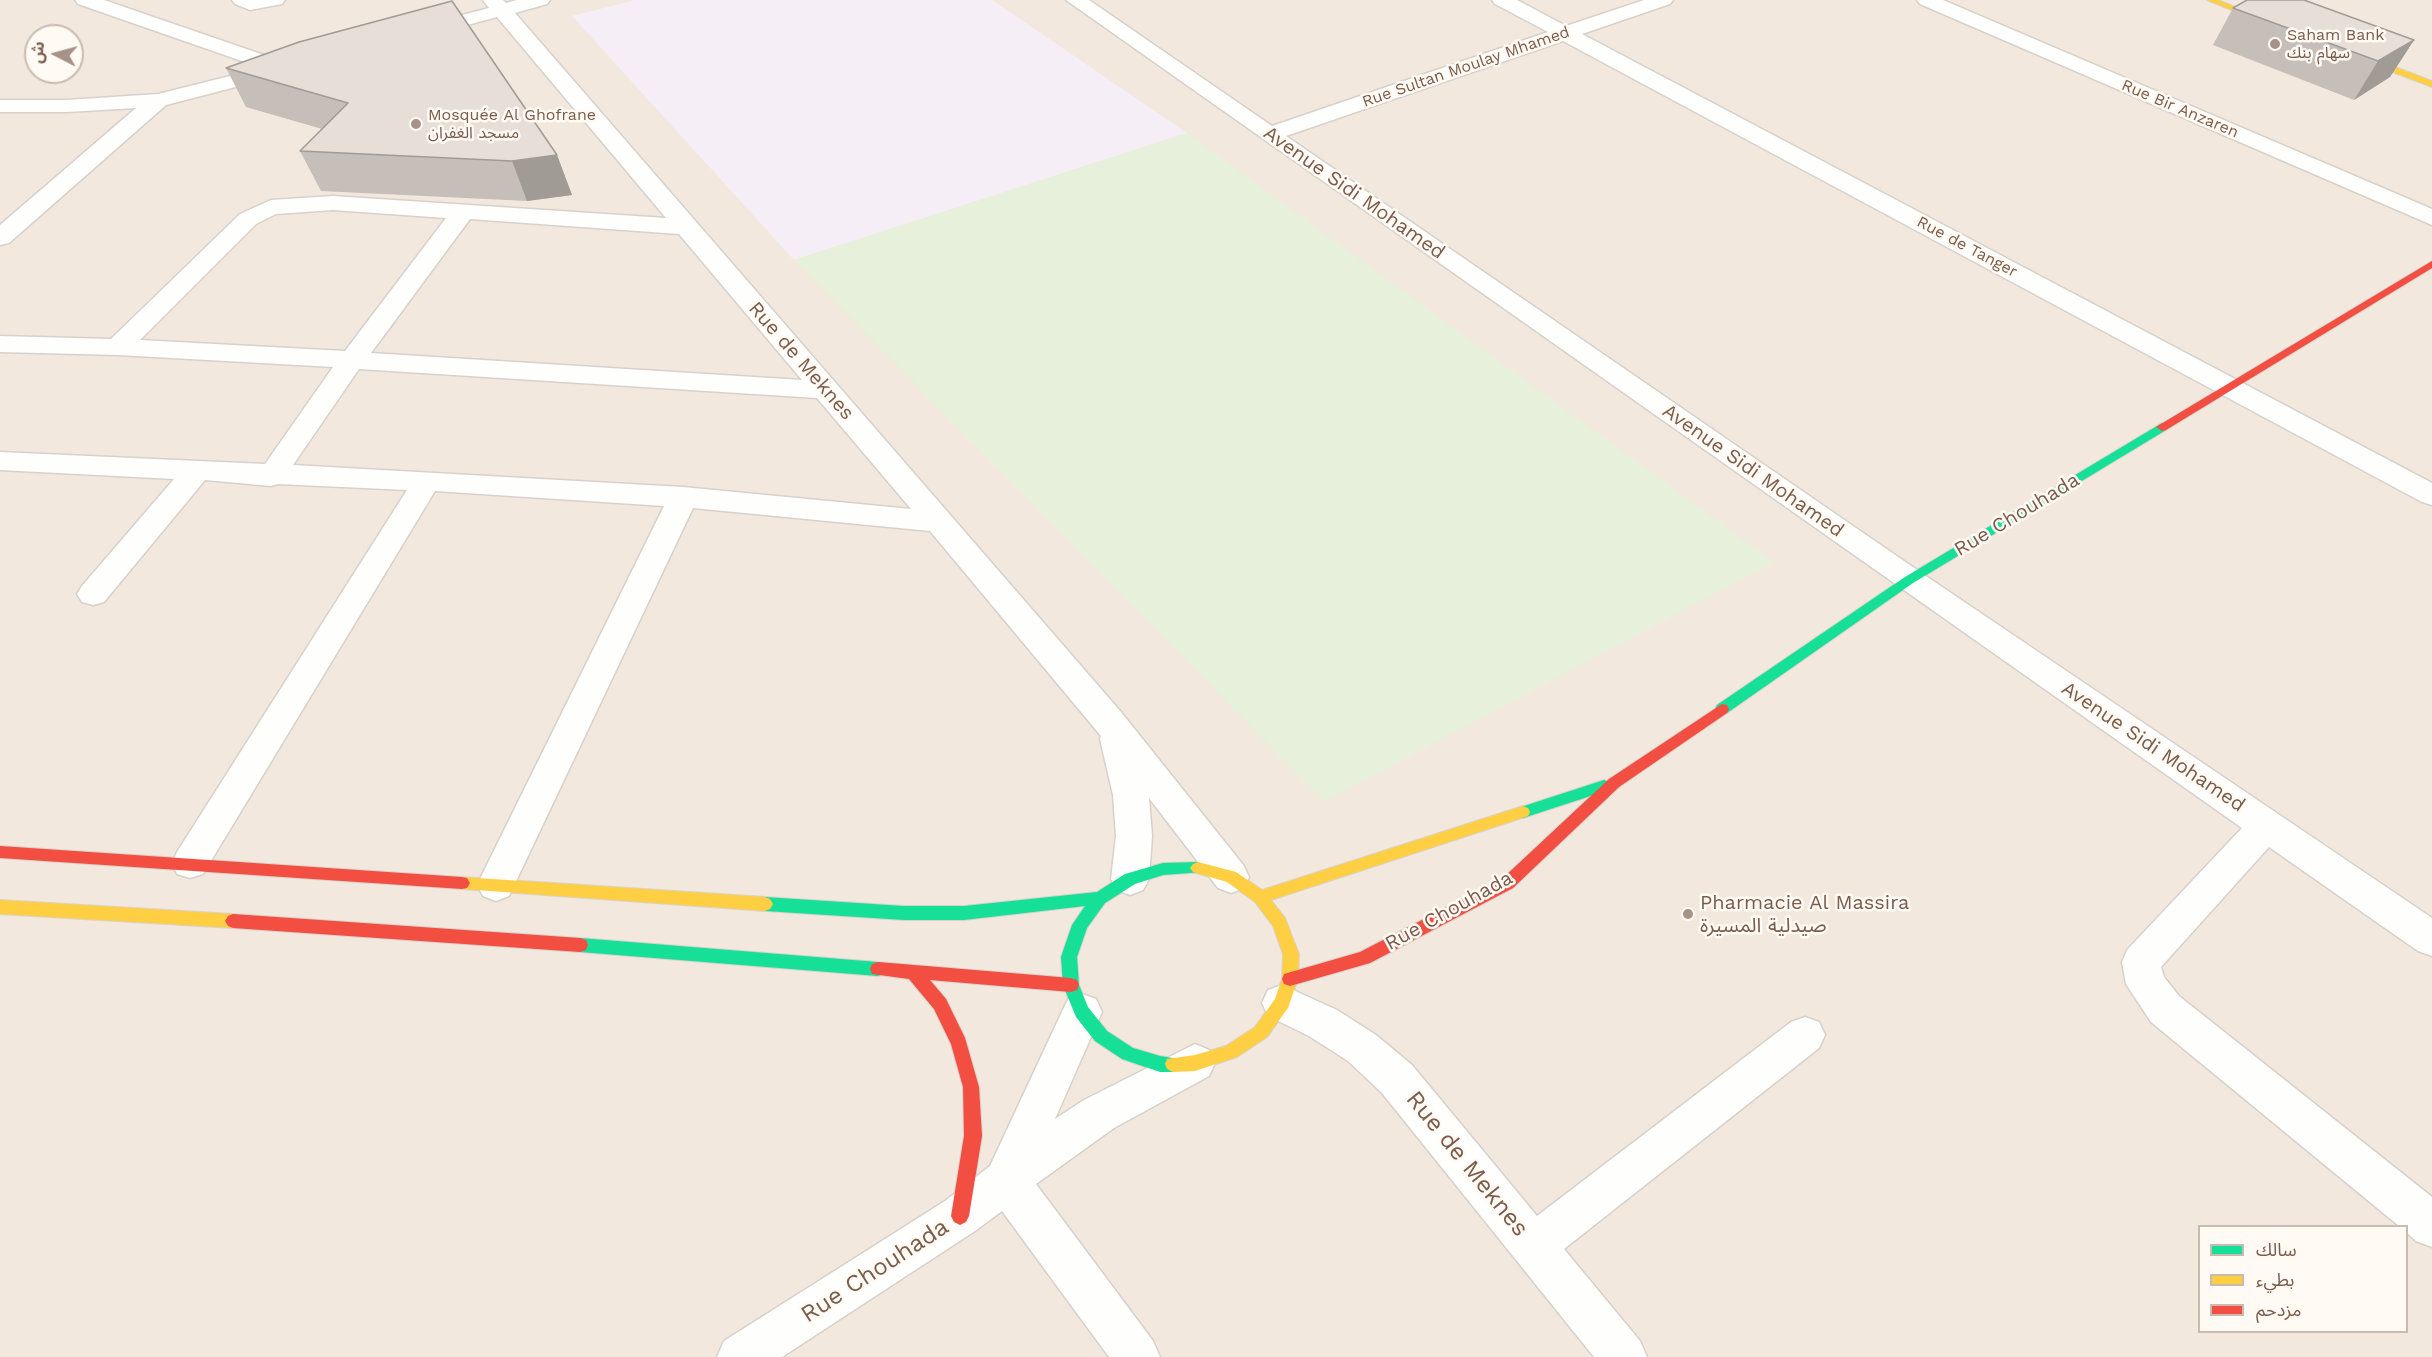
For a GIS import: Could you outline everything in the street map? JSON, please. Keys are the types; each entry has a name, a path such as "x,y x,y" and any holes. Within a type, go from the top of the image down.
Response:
{"main road":[{"path":"2211,0 2289,30"},
{"path":"2344,51 2432,84"},
{"name":"Rue Chouhada","path":"1286,991 1364,958 1508,883 1614,783 1909,580 2432,264"},
{"name":"Rue Chouhada","path":"1260,897 1614,783"},
{"path":"0,852 190,863 904,913 964,913 1100,898"},
{"path":"1198,868 1232,877 1260,897 1280,923 1291,954 1286,991 1261,1032 1231,1052 1195,1063 1160,1064 1128,1054 1101,1036 1076,999 1070,957 1080,925 1100,898 1130,879 1163,869 1198,868"},
{"path":"0,907 474,936 913,972 1076,999"},
{"path":"913,972 945,1014 959,1043 971,1088 973,1136 960,1216"}],"street":[{"path":"85,0 283,68"},
{"path":"242,0 250,4 275,0"},
{"path":"409,34 497,5 540,0"},
{"name":"Avenue Sidi Mohamed","path":"1076,0 1909,580 2432,939"},
{"name":"Rue de Tanger","path":"1502,0 2432,495"},
{"name":"Rue Sultan Moulay Mhamed","path":"1269,134 1663,0"},
{"name":"Rue Bir Anzaren","path":"1927,0 2432,218"},
{"name":"Rue de Meknes","path":"497,5 1109,721 1232,877"},
{"path":"0,106 67,106 158,100 306,62"},
{"path":"0,238 158,100"},
{"path":"118,347 248,219 270,207 333,203 687,227"},
{"path":"271,476 352,360 463,212"},
{"path":"0,344 118,347 352,360 827,390"},
{"path":"0,461 271,476 427,481 683,497 940,522"},
{"path":"93,594 196,472"},
{"path":"190,863 427,481"},
{"path":"496,885 683,497"},
{"name":"Rue de Meknes","path":"1109,721 1123,756 1131,795 1134,836 1130,879"},
{"path":"2267,825 2141,962 2146,984 2165,1009 2432,1225"},
{"name":"Rue de Meknes","path":"1286,991 1323,1023 1362,1048 1397,1079 1624,1357"},
{"name":"Rue Chouhada","path":"1006,1180 1076,999"},
{"path":"1533,1246 1805,1035"},
{"name":"Rue Chouhada","path":"740,1357 960,1216 1006,1180 1099,1114 1195,1063"},
{"path":"1006,1180 1137,1357"}],"shaded area":[{"path":"0,0 2432,0 2432,1357 0,1357"},
{"path":"635,0 992,0 1187,133 794,260 572,16"}],"green space":[{"path":"1187,133 1774,562 1324,802 794,260"}],"building":[{"path":"2247,0 2304,0 2414,40 2378,61 2233,8"},
{"name":"Mosquée Al Ghofrane مسجد الغفران","path":"452,1 557,155 512,161 300,151 348,103 226,68 299,42"}],"traffic: fast":[{"path":"1722,709 1909,580 2162,427"},
{"path":"1523,812 1604,786"},
{"path":"1173,1064 1160,1064 1128,1054 1101,1036 1082,1012 1071,985 1069,957 1080,925 1100,898 1130,879 1163,869 1198,868"},
{"path":"765,904 904,913 964,913 1100,898"},
{"path":"580,945 878,969"}],"traffic: slow":[{"path":"2211,0 2274,24"},
{"path":"2353,54 2432,84"},
{"path":"1260,897 1523,812"},
{"path":"1173,1064 1195,1063 1231,1052 1261,1032 1282,1003 1290,979 1291,954 1280,923 1260,897 1231,877 1198,868"},
{"path":"462,883 765,904"},
{"path":"0,907 233,921"}],"traffic: jam":[{"path":"2162,427 2432,264"},
{"path":"1290,979 1364,958 1508,883 1614,783 1722,709"},
{"path":"0,852 462,883"},
{"path":"233,921 580,945"},
{"path":"878,969 1071,985"},
{"path":"913,972 940,1004 959,1043 971,1087 973,1136 960,1216"}],"place":[{"name":"Saham Bank سهام بنك","path":"2275,44"},
{"name":"Mosquée Al Ghofrane مسجد الغفران","path":"416,124"},
{"name":"Pharmacie Al Massira صيدلية المسيرة","path":"1688,914"}]}
